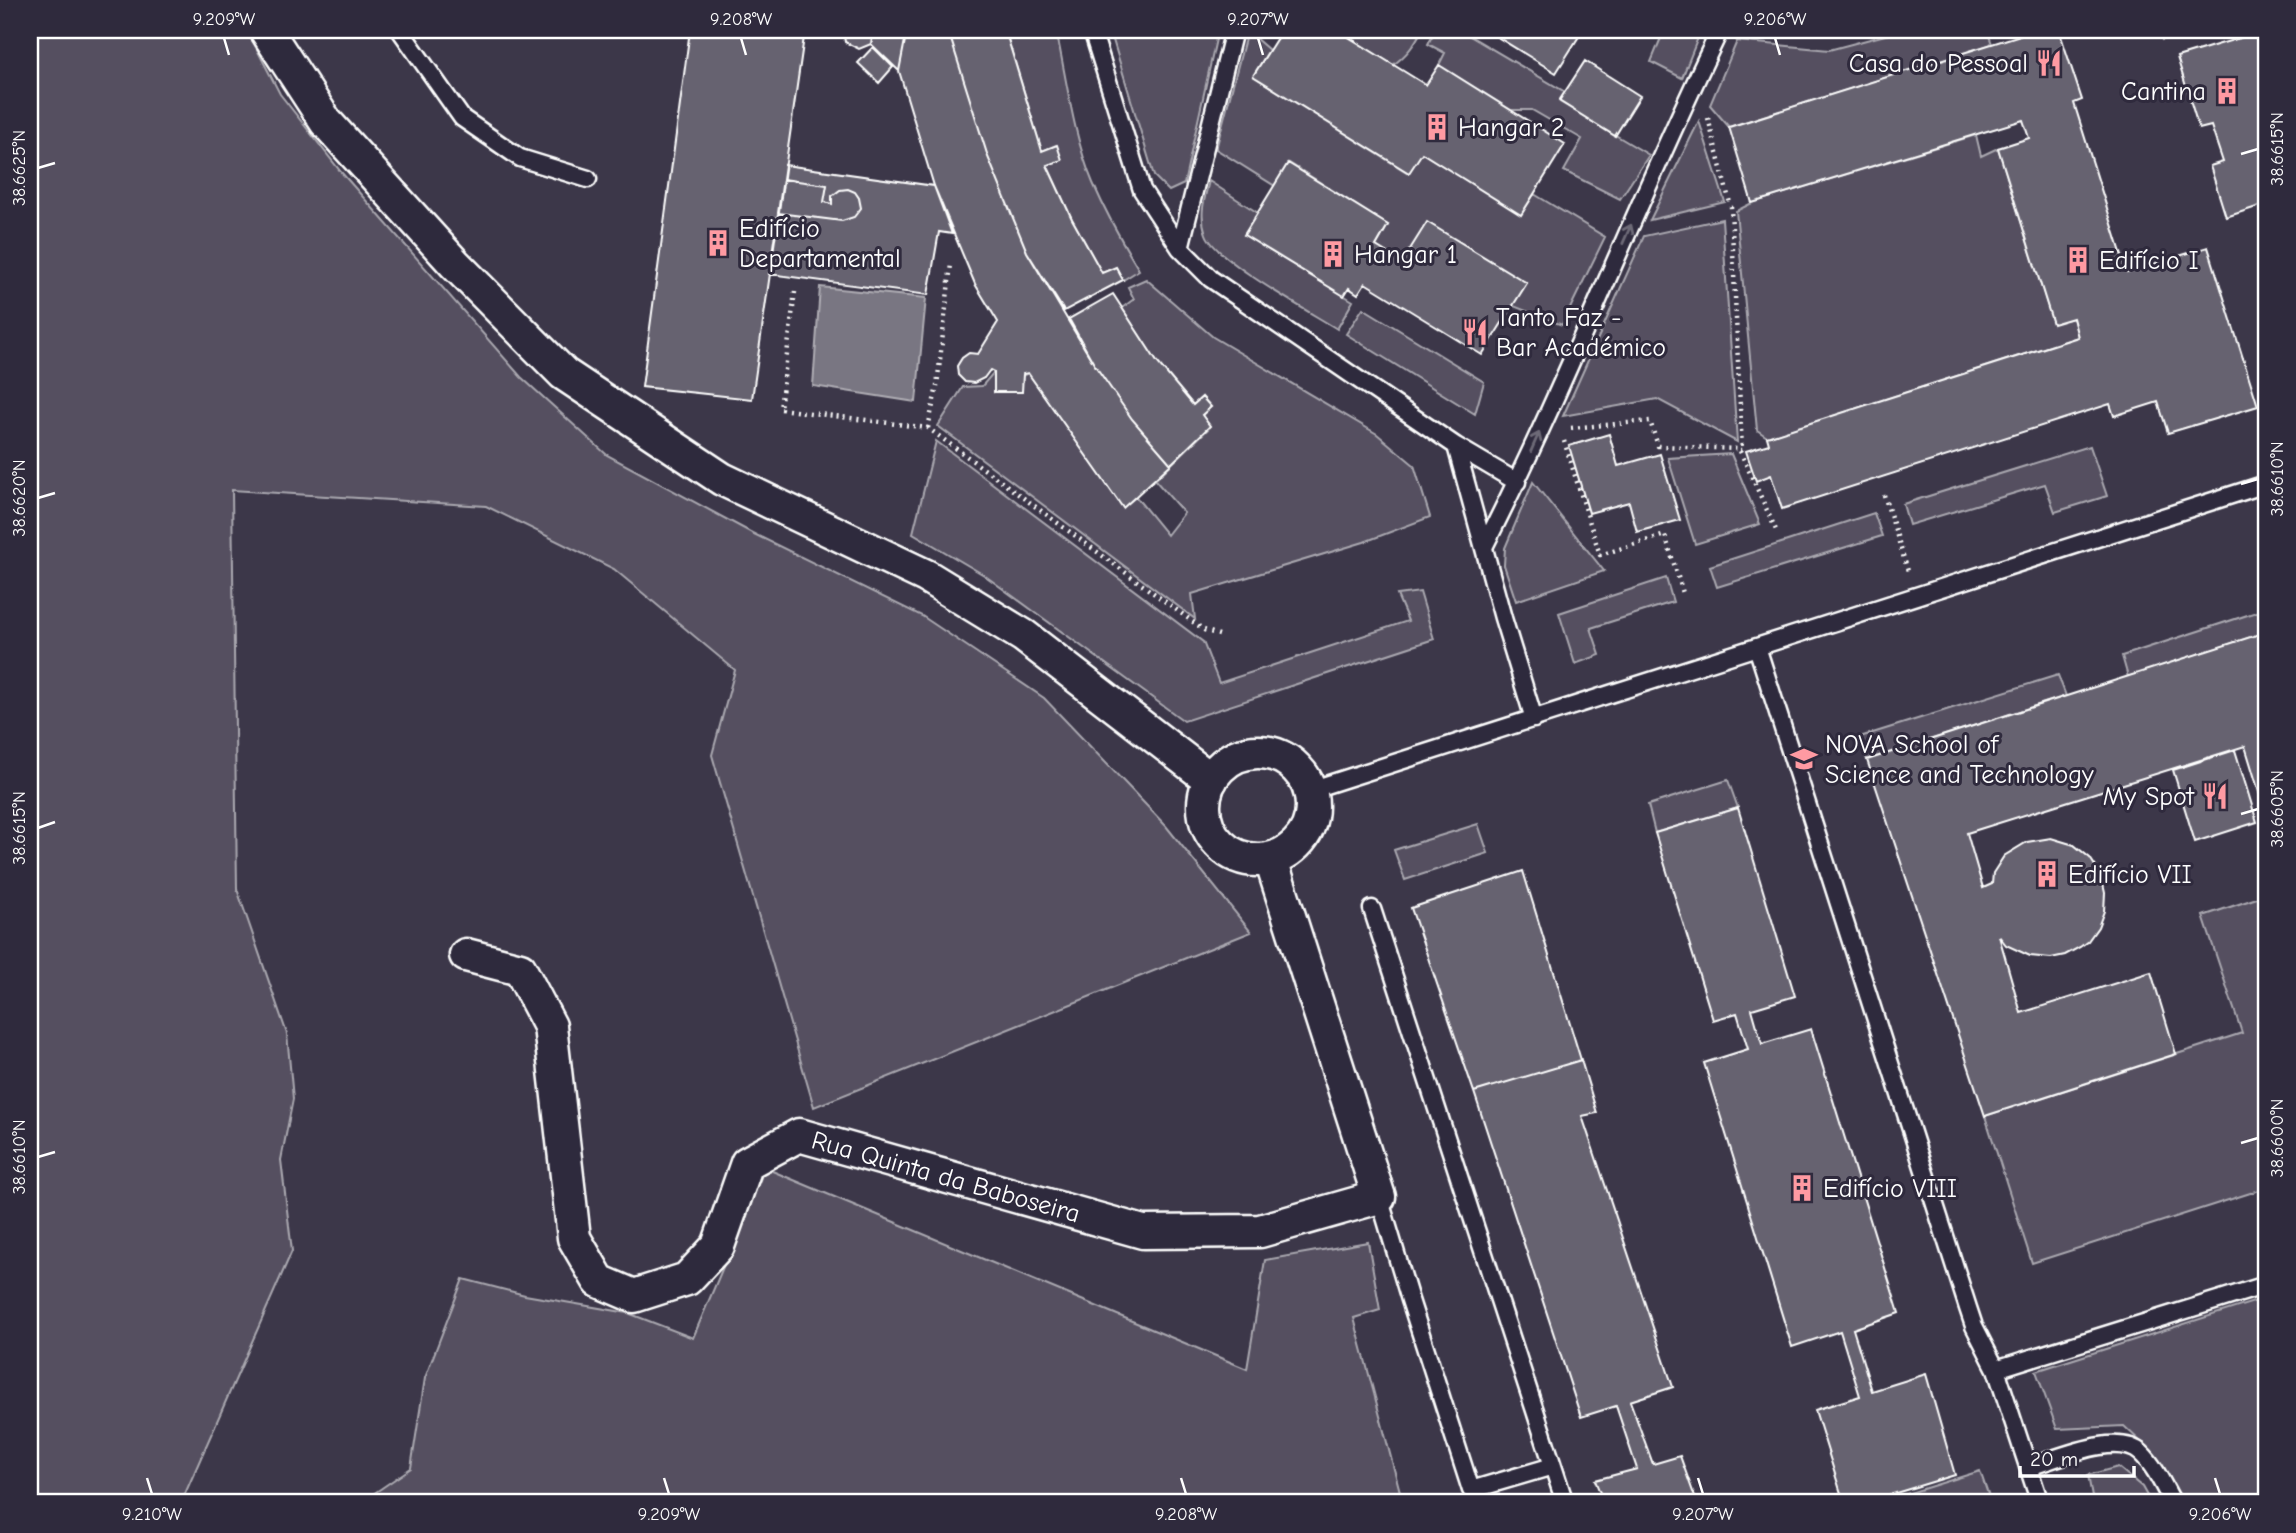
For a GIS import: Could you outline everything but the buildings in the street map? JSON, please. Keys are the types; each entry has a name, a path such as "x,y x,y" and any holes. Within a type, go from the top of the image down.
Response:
{"street":[{"path":"266,30 326,122 455,264 564,373 722,479 926,576 1024,636 1211,780"},
{"path":"1264,752 1284,759 1300,772 1310,790 1313,807 1310,825 1301,841 1271,860 1236,856 1221,846 1210,831 1204,815 1205,797 1211,780 1225,764 1243,754 1264,752"},
{"path":"1271,860 1379,1197"},
{"name":"Rua Quinta da Baboseira","path":"466,955 520,969 551,1026 574,1238 599,1281 634,1296 687,1279 718,1246 747,1163 799,1135 1143,1232 1259,1231 1379,1197"}],"lane":[{"path":"400,30 462,118 520,158 588,179"},
{"path":"1092,30 1142,190 1180,248 1211,279 1456,446 1517,482"},
{"path":"1180,248 1234,30"},
{"path":"1484,547 1517,482 1684,103 1720,30"},
{"path":"1456,446 1534,719"},
{"path":"1310,790 2266,484"},
{"path":"1757,647 1968,1308 1996,1369 2040,1503"},
{"path":"1372,909 1565,1503"},
{"path":"1379,1197 1471,1490 1553,1466"},
{"path":"1996,1369 2266,1285"},
{"path":"2028,1468 2105,1444 2129,1444 2150,1464 2172,1503"}],"path":[{"path":"1683,593 1665,535 1600,555 1561,429 1650,421 1658,446 1742,450 1731,207 1708,117"},
{"path":"928,428 937,386 951,264"},
{"path":"794,292 780,409 928,428 1204,630 1219,635"},
{"path":"1739,449 1776,530"},
{"path":"1884,495 1902,551"}],"shaded area":[{"path":"30,30 247,30 280,94 341,172 521,377 607,455 752,533 922,616 1044,698 1166,826 1251,932 814,1107 712,755 735,670 614,569 486,506 232,490 237,889 287,1034 293,1099 281,1160 292,1251 181,1503 30,1503"},
{"path":"1020,30 1056,30 1075,127 1086,165 1120,238 1139,270 1123,280 1116,267 1102,273 1072,219 1047,165 1062,160 1056,145 1042,151 1007,36"},
{"path":"1110,30 1218,30 1184,184 1169,191 1154,176"},
{"path":"1337,30 1422,30 1410,49 1393,65"},
{"path":"1435,30 1463,32 1565,92 1560,102 1649,155 1620,199 1564,171 1582,139 1532,110 1511,110 1439,65 1445,53 1428,44"},
{"path":"1659,30 1701,30 1682,78 1651,62 1663,33"},
{"path":"1904,30 1987,30 1992,44 1729,127 1710,105 1737,41 1829,50"},
{"path":"2159,30 2195,30 2162,40"},
{"path":"1247,31 1269,50 1253,76 1408,173 1422,153 1521,214 1534,194 1605,237 1562,325 1402,262 1376,246 1388,225 1289,163 1275,186 1216,149"},
{"path":"1699,121 1725,202 1650,220"},
{"path":"1976,135 1981,156 1998,148 2053,323 2073,318 2078,337 1767,437 1757,430 1736,211 1752,203"},
{"path":"1209,181 1258,213 1245,235 1353,301 1337,329 1244,271 1213,245 1206,234 1203,220"},
{"path":"1722,219 1737,442 1657,399 1563,416 1644,236"},
{"path":"1146,279 1213,337 1377,434 1414,465 1430,517 1364,542 1192,594 1195,619 938,426 963,387 982,386 994,372 994,392 1028,373 1123,507 1136,497 1167,535 1184,513 1155,480 1210,427 1202,415 1211,407 1202,397 1193,405 1157,362 1122,308 1134,299 1128,287"},
{"path":"820,287 926,298 916,402 813,386"},
{"path":"1363,308 1484,382 1475,414 1346,334"},
{"path":"936,441 1203,642 1219,683 1408,621 1397,595 1420,592 1434,639 1184,721 984,575 913,533"},
{"path":"2090,446 2107,496 2055,512 2045,484 1909,525 1903,504"},
{"path":"1731,454 1760,524 1695,544 1668,458"},
{"path":"1533,482 1604,571 1516,601 1504,565 1505,548"},
{"path":"1874,513 1882,536 1717,587 1710,566"},
{"path":"1666,578 1673,602 1591,628 1600,655 1575,664 1559,613"},
{"path":"2266,609 2266,632 2128,677 2122,656"},
{"path":"2058,675 2066,696 1867,760 1860,737"},
{"path":"1728,780 1738,808 1655,833 1648,805"},
{"path":"1478,824 1488,853 1405,880 1394,850"},
{"path":"2266,895 2266,1188 2032,1263 1985,1116 2242,1033 2203,916"},
{"path":"765,1168 1247,1369 1265,1260 1368,1242 1380,1310 1354,1318 1403,1503 360,1503 411,1468 425,1378 463,1279 525,1295 628,1313 693,1338"},
{"path":"2266,1298 2266,1503 2180,1503 2157,1457 2124,1426 2057,1429 2036,1371"},
{"path":"2118,1467 2142,1487 2151,1503 2093,1503 2088,1475"},
{"path":"1980,1471 1991,1503 1878,1503"}],"place":[{"name":"Casa do Pessoal","path":"2049,63"},
{"name":"Cantina","path":"2227,91"},
{"name":"Hangar 2","path":"1437,127"},
{"name":"Edifício Departamental","path":"718,243"},
{"name":"Hangar 1","path":"1333,254"},
{"name":"Edifício I","path":"2078,260"},
{"name":"Tanto Faz - Bar Académico","path":"1475,332"},
{"name":"NOVA School of Science and Technology","path":"1804,759"},
{"name":"My Spot","path":"2215,796"},
{"name":"Edifício VII","path":"2047,874"},
{"name":"Edifício VIII","path":"1802,1188"}]}
